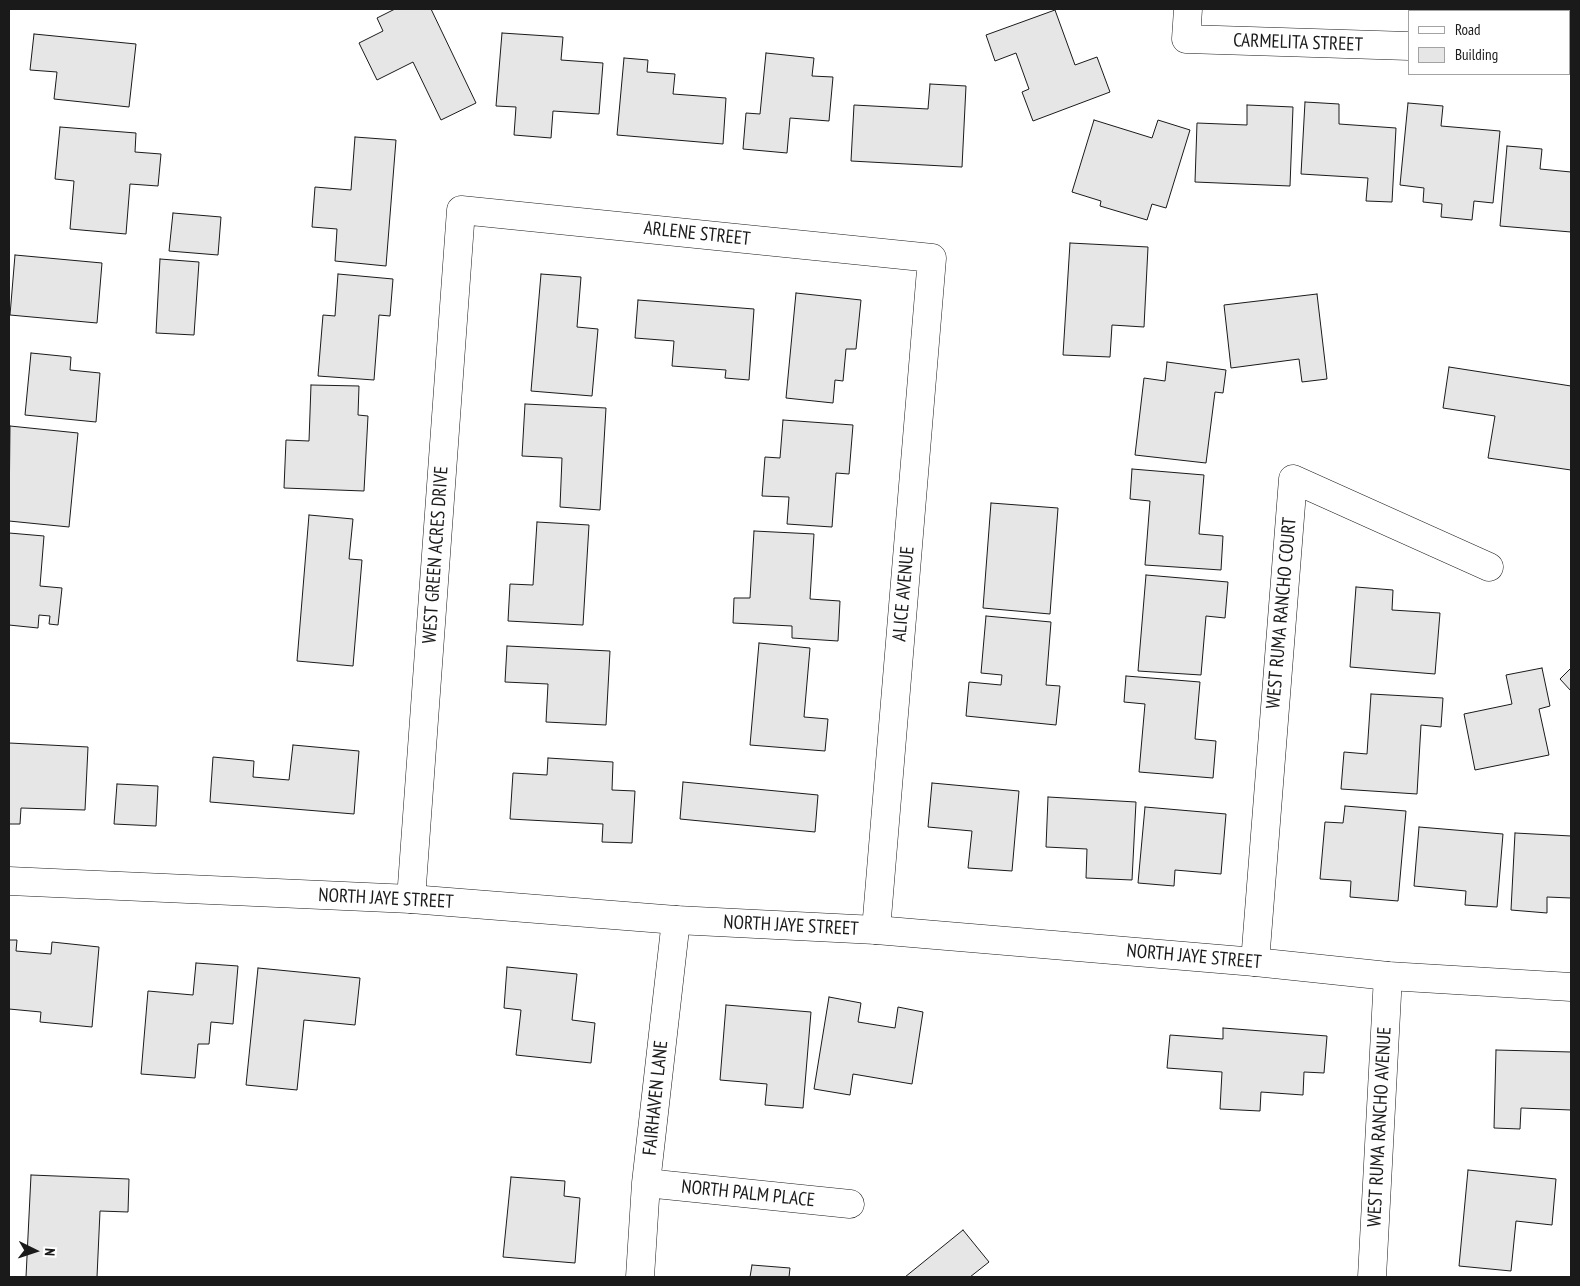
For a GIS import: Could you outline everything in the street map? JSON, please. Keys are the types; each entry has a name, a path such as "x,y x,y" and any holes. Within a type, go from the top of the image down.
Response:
{"street":[{"name":"CARMELITA STREET","path":"1188,9 1186,39 1408,46"},
{"name":"ARLENE STREET","path":"461,210 932,258"},
{"name":"WEST GREEN ACRES DRIVE","path":"411,899 461,210"},
{"name":"ALICE AVENUE","path":"876,930 932,258"},
{"name":"WEST RUMA RANCHO COURT","path":"1255,962 1293,479 1489,567"},
{"name":"NORTH JAYE STREET","path":"9,881 411,899 676,920 876,930 1255,962 1388,976 1571,987"},
{"name":"FAIRHAVEN LANE","path":"640,1277 646,1183 676,920"},
{"name":"WEST RUMA RANCHO AVENUE","path":"1372,1277 1388,976"},
{"name":"NORTH PALM PLACE","path":"646,1183 850,1204"}],"building":[{"path":"395,9 431,9 476,103 441,120 413,62 377,80 359,43 383,31 377,18"},
{"path":"1055,10 1075,65 1097,57 1110,92 1033,121 1022,92 1029,89 1016,53 995,61 986,35"},
{"path":"502,33 563,37 561,60 603,63 599,114 553,111 551,138 514,135 516,107 496,106"},
{"path":"34,34 136,44 129,107 54,99 57,72 30,70"},
{"path":"766,53 814,58 812,76 833,77 829,121 790,118 787,153 743,149 746,113 760,114"},
{"path":"624,58 648,60 647,72 675,74 673,94 726,98 723,144 617,135"},
{"path":"930,84 966,86 962,167 851,161 854,105 928,109"},
{"path":"1305,102 1339,104 1339,124 1396,128 1392,202 1366,201 1368,178 1301,174"},
{"path":"1408,103 1443,106 1441,126 1500,131 1493,203 1474,201 1472,220 1441,217 1442,204 1423,202 1424,188 1400,185"},
{"path":"1247,105 1293,107 1290,186 1195,182 1197,123 1247,125"},
{"path":"1094,120 1152,138 1158,120 1190,130 1166,208 1152,204 1147,220 1100,206 1101,201 1072,192"},
{"path":"60,127 136,133 135,152 161,154 158,186 130,184 126,234 70,229 74,181 55,179"},
{"path":"355,137 396,140 386,266 335,261 337,229 312,227 315,187 351,190"},
{"path":"1507,146 1542,149 1540,169 1571,172 1571,232 1500,226"},
{"path":"173,213 221,217 218,255 169,251"},
{"path":"1070,243 1148,247 1144,327 1112,325 1110,357 1063,355"},
{"path":"15,255 102,263 97,323 10,315"},
{"path":"160,259 199,262 194,335 156,333"},
{"path":"338,274 393,279 390,316 379,315 374,380 318,376 323,315 335,316"},
{"path":"541,274 581,277 577,327 598,329 592,396 531,391"},
{"path":"796,293 861,300 856,349 846,349 843,381 835,380 833,403 786,398"},
{"path":"1317,294 1327,379 1302,382 1299,359 1231,368 1224,305"},
{"path":"638,300 754,309 749,380 725,378 726,370 672,366 674,341 635,338"},
{"path":"31,353 71,357 70,370 100,373 96,422 25,415"},
{"path":"1167,362 1226,370 1223,393 1215,392 1206,463 1135,455 1144,378 1165,381"},
{"path":"1449,367 1571,386 1571,470 1488,458 1495,416 1443,408"},
{"path":"311,385 359,386 358,415 368,416 364,491 284,488 286,440 309,441"},
{"path":"525,404 606,408 600,510 560,507 562,458 522,456"},
{"path":"783,420 853,425 849,474 836,473 832,527 787,524 789,497 762,496 765,457 780,458"},
{"path":"10,426 78,433 69,527 9,521"},
{"path":"1132,469 1204,475 1199,534 1223,536 1221,570 1145,565 1150,501 1130,499"},
{"path":"991,503 1058,508 1050,614 983,608"},
{"path":"309,515 353,519 349,559 362,560 353,666 297,661"},
{"path":"537,522 589,525 583,625 508,621 510,584 533,585"},
{"path":"754,531 814,534 810,599 840,601 838,641 792,638 792,626 733,623 734,598 750,598"},
{"path":"9,533 44,536 40,586 62,588 58,625 49,624 50,616 39,615 38,628 9,625"},
{"path":"1146,575 1228,582 1225,618 1206,616 1201,675 1138,671"},
{"path":"1356,587 1393,590 1392,610 1440,613 1435,674 1350,667"},
{"path":"986,616 1051,622 1046,685 1060,686 1056,725 966,716 969,682 1001,685 1002,675 981,673"},
{"path":"759,643 810,648 804,717 828,719 825,751 750,745"},
{"path":"507,646 610,651 606,725 546,722 548,684 505,682"},
{"path":"1542,668 1550,706 1539,709 1549,755 1475,770 1464,714 1512,704 1506,675"},
{"path":"1571,668 1571,691 1560,679"},
{"path":"1126,676 1200,682 1195,739 1216,741 1213,778 1139,772 1145,704 1124,702"},
{"path":"1371,694 1443,698 1441,727 1421,725 1417,794 1341,789 1344,752 1367,754"},
{"path":"9,743 88,747 85,810 21,808 20,824 9,824"},
{"path":"293,745 359,751 354,814 210,802 213,757 254,761 253,777 289,780"},
{"path":"548,758 613,762 612,790 635,791 632,843 602,842 603,824 510,819 513,773 547,775"},
{"path":"683,782 818,795 815,832 680,819"},
{"path":"932,783 1019,791 1012,871 968,868 972,831 928,827"},
{"path":"117,784 158,786 156,826 114,824"},
{"path":"1048,797 1136,802 1132,880 1086,878 1087,849 1046,847"},
{"path":"1345,806 1406,811 1398,901 1350,897 1351,881 1320,879 1325,822 1343,823"},
{"path":"1145,807 1226,814 1221,874 1175,870 1174,886 1138,883"},
{"path":"1419,827 1503,834 1497,907 1465,905 1466,891 1414,886"},
{"path":"1515,833 1571,836 1571,898 1547,897 1547,913 1511,910"},
{"path":"9,940 17,940 16,951 51,954 52,942 99,947 92,1027 40,1022 41,1012 9,1009"},
{"path":"196,963 238,966 233,1024 211,1022 209,1044 198,1044 195,1078 141,1074 148,991 193,995"},
{"path":"507,967 577,974 572,1020 595,1023 591,1063 516,1055 521,1010 504,1008"},
{"path":"258,968 360,978 355,1025 304,1020 297,1090 246,1085"},
{"path":"829,997 861,1003 858,1022 895,1028 898,1007 923,1012 912,1084 853,1074 850,1095 814,1089"},
{"path":"726,1005 811,1012 803,1108 765,1105 767,1084 720,1080"},
{"path":"1223,1028 1327,1036 1324,1073 1304,1072 1303,1095 1261,1092 1260,1111 1220,1109 1222,1072 1167,1068 1170,1035 1223,1039"},
{"path":"1496,1050 1571,1052 1571,1110 1521,1108 1520,1129 1494,1128"},
{"path":"1468,1170 1556,1179 1552,1225 1516,1221 1511,1271 1459,1266"},
{"path":"31,1175 129,1179 128,1212 100,1211 97,1277 26,1277"},
{"path":"511,1177 565,1181 564,1196 580,1198 575,1263 503,1257"},
{"path":"963,1230 989,1262 970,1277 905,1277"},
{"path":"752,1265 790,1268 789,1277 750,1277"}]}
